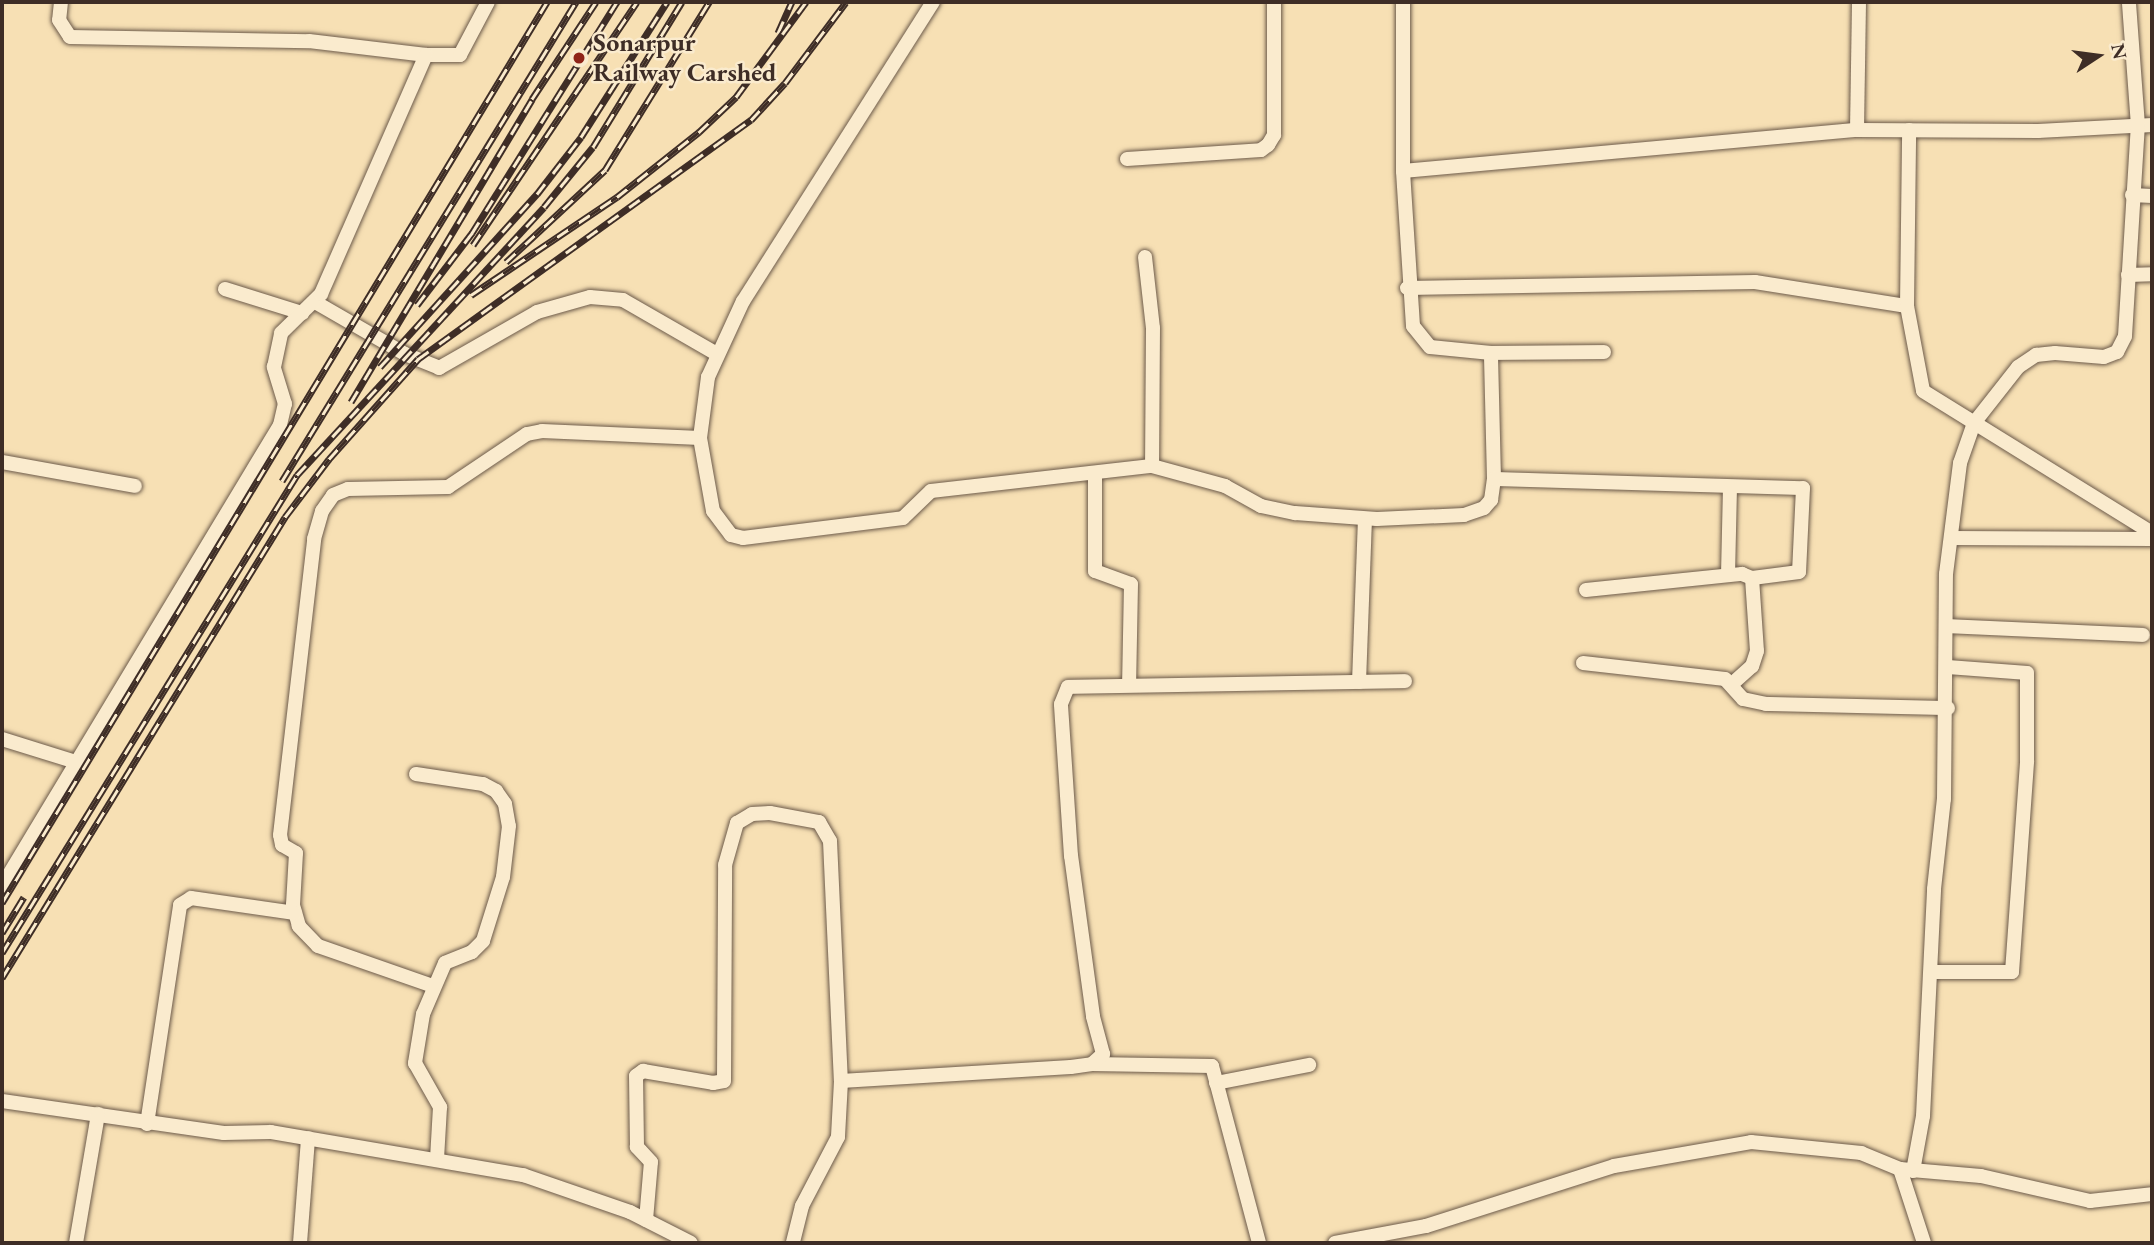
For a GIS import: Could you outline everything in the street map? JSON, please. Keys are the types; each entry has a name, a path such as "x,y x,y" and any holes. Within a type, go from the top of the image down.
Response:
{"street":[{"path":"61,2 59,20 70,37 309,41 426,55 460,55 488,2"},
{"path":"933,2 751,287 717,354 701,410 700,438 713,511 720,526 743,538 903,519 931,491 1152,466 1225,486 1261,506 1365,519 1474,513 1491,500 1494,479 1491,353"},
{"path":"1126,159 1261,150 1268,145 1274,135 1274,2"},
{"path":"1403,2 1403,171 1407,288 1419,339 1430,347 1491,353 1604,352"},
{"path":"1857,130 1859,2"},
{"path":"1924,1243 1906,1170 1923,1116 1948,708 1947,626 1951,538 1960,463 1974,424 2018,367 2036,355 2104,358 2117,352 2125,336 2132,195 2145,126 2129,2"},
{"path":"2,886 280,425 285,404 274,367 281,333 315,302 426,55"},
{"path":"1403,171 1857,130 2038,131 2145,126"},
{"path":"1909,130 1907,306 1923,391 2152,533"},
{"path":"2132,195 2152,196"},
{"path":"1145,257 1153,328 1152,466"},
{"path":"2128,275 2152,274"},
{"path":"1407,288 1755,282 1907,306"},
{"path":"225,289 302,313"},
{"path":"315,302 405,354 439,368 537,312 590,296 623,300 717,354"},
{"path":"433,986 318,946 299,926 295,913 296,853 282,845 280,835 314,540 322,511 333,495 348,489 448,487 527,434 542,431 700,438"},
{"path":"2,462 135,486"},
{"path":"1095,474 1095,571 1131,584 1129,684"},
{"path":"1494,479 1730,489 1803,488 1799,572 1752,578 1728,575 1586,590"},
{"path":"1728,575 1730,489"},
{"path":"1359,682 1365,519"},
{"path":"1951,538 2152,539"},
{"path":"1732,684 1752,666 1757,650 1757,588 1752,578"},
{"path":"1947,626 2143,635"},
{"path":"1583,663 1725,679 1742,699 1766,704 1948,708"},
{"path":"1931,972 2012,972 2027,761 2027,673 1948,667"},
{"path":"1092,1064 1103,1054 1093,1016 1071,856 1060,704 1068,687 1405,681"},
{"path":"2,739 76,762"},
{"path":"416,774 483,784 496,791 505,804 509,826 503,877 482,941 472,952 445,963 433,986 415,1063 440,1107 437,1159"},
{"path":"646,1220 651,1162 637,1147 636,1076 643,1071 713,1083 724,1081 725,865 737,824 752,814 819,822 828,832 841,1081 835,1149 802,1206 793,1243"},
{"path":"147,1124 180,905 191,898 295,913"},
{"path":"841,1081 1092,1064 1212,1066 1259,1243"},
{"path":"1216,1083 1309,1065"},
{"path":"2,1101 98,1114 147,1124 308,1138 523,1175 646,1220 691,1243"},
{"path":"76,1243 98,1114"},
{"path":"300,1243 308,1138"},
{"path":"1335,1243 1426,1226 1614,1166 1713,1146 1751,1142 1821,1146 1861,1153 1906,1170 1981,1176 2090,1201 2152,1194"}],"railway":[{"path":"2,903 547,2"},
{"path":"282,481 576,2"},
{"path":"351,402 532,99 596,2"},
{"path":"417,305 472,233 617,2"},
{"path":"473,245 637,2"},
{"path":"380,367 537,194 581,137 667,2"},
{"path":"2,953 297,475 544,207 593,147 682,2"},
{"path":"506,262 605,170 709,2"},
{"path":"778,33 792,2"},
{"path":"471,295 617,197 699,132 736,97 806,2"},
{"path":"2,978 285,517 329,459 418,359 751,120 785,83 846,2"},
{"path":"2,933 24,897"}],"place":[{"name":"Sonarpur Railway Carshed","path":"579,58"}]}
